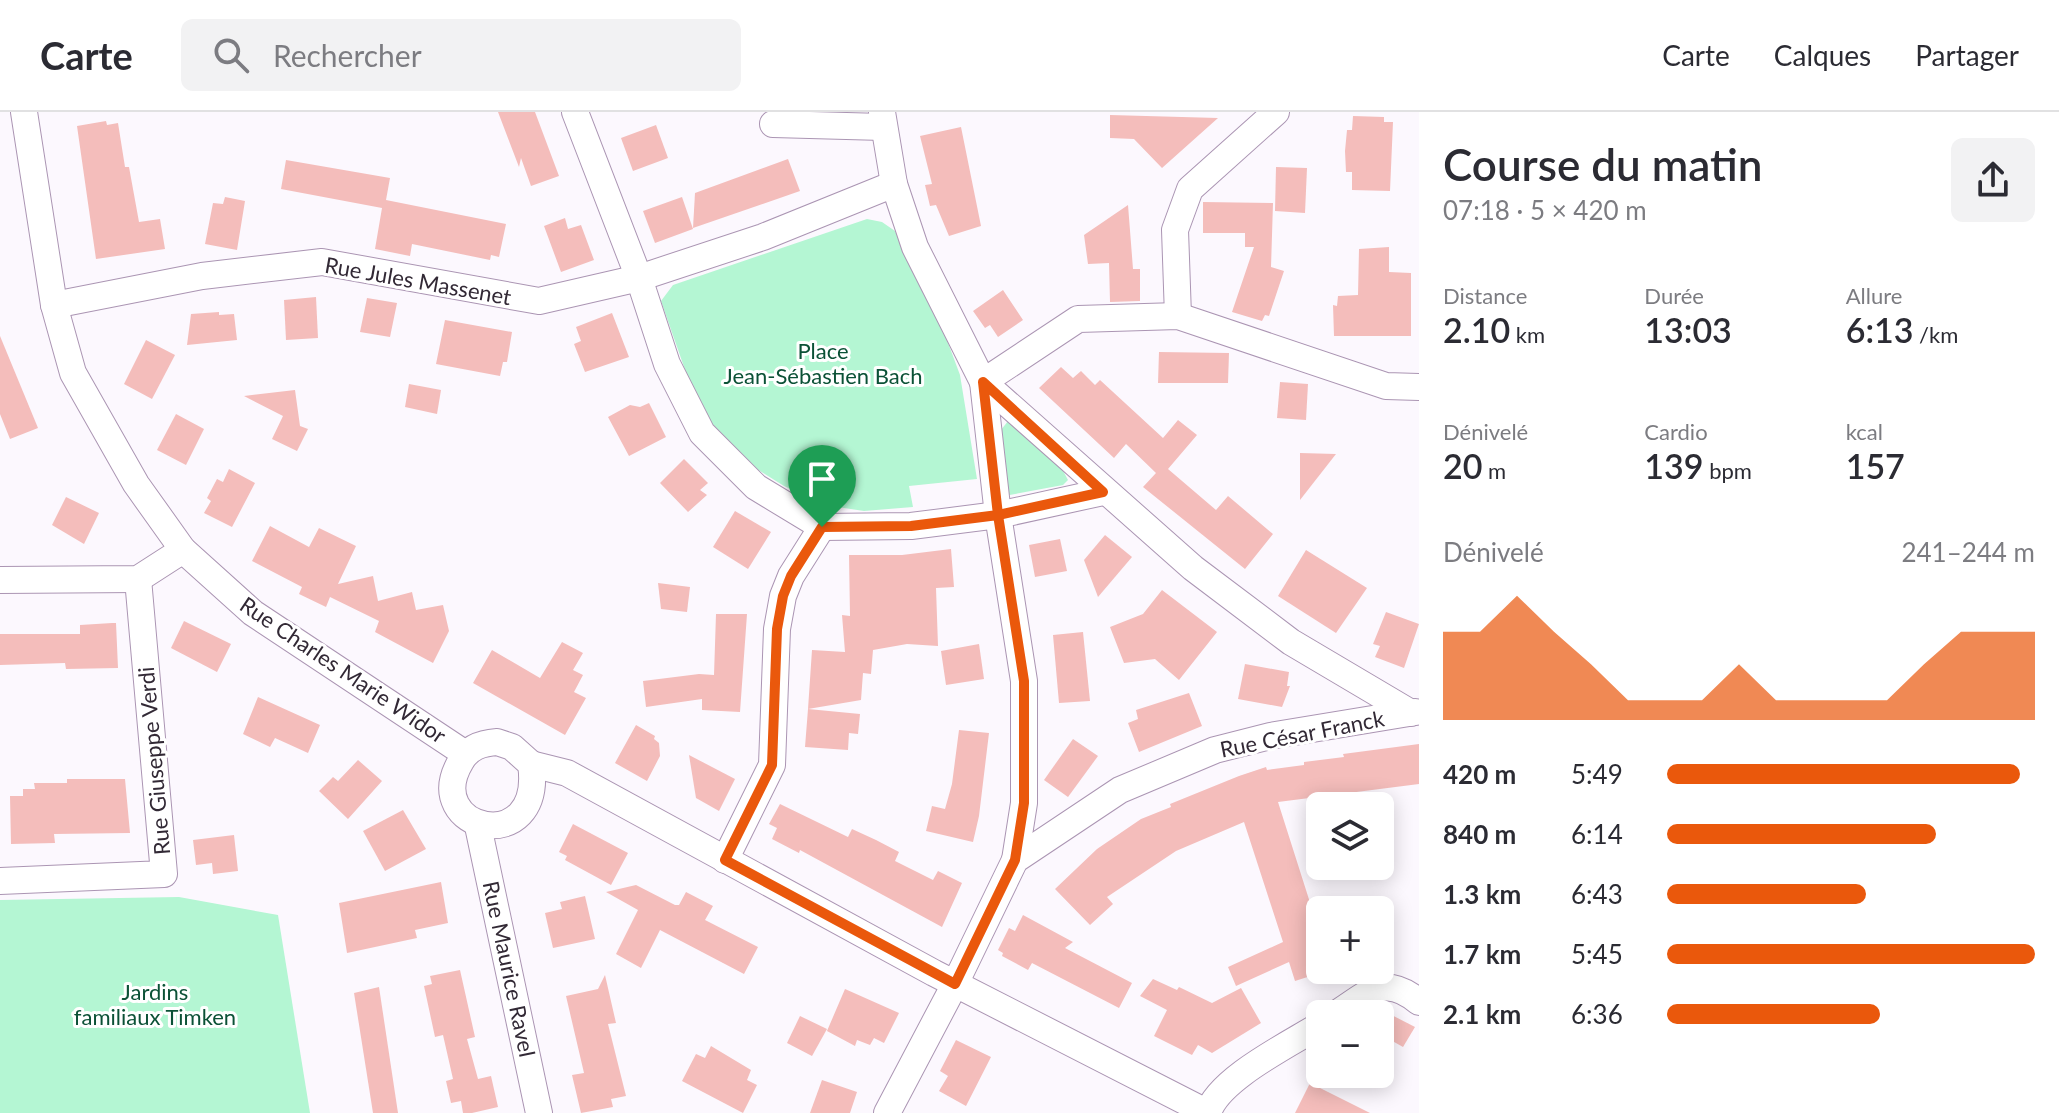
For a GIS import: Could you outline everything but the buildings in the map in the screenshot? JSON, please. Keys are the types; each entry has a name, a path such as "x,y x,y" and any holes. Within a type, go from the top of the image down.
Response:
{"street":[{"name":"Rue Charles Marie Widor","path":"24,112 54,305 73,373 136,484 183,550 253,613 464,753"},
{"path":"575,112 639,278 667,364 702,433 756,487 822,527 911,526 998,515 1103,492"},
{"path":"1178,316 1175,230 1190,189 1276,112"},
{"path":"773,124 882,119 894,184 915,247 983,382 998,515 1024,681 1024,803 1015,860 955,984 887,1113"},
{"path":"639,278 763,237 894,184"},
{"name":"Rue Jules Massenet","path":"54,305 202,276 322,262 539,301 639,278"},
{"path":"983,382 1078,319 1178,316 1386,386 1419,387"},
{"path":"983,382 1103,492 1193,568 1291,642 1415,712"},
{"path":"725,860 772,765 777,629 783,596 791,576 822,527"},
{"path":"0,580 138,579 183,550"},
{"name":"Rue Giuseppe Verdi","path":"0,881 164,874 138,579"},
{"name":"Rue César Franck","path":"1015,860 1120,790 1215,750 1270,736 1415,712"},
{"path":"531,764 532,792 517,818 497,827 478,826 463,816 454,799 452,782 464,753 483,743 497,742 512,747 531,764 567,773 955,984 1208,1113 1211,1102 1227,1085 1306,1034"},
{"name":"Rue Maurice Ravel","path":"478,826 539,1113"},
{"path":"1358,1000 1380,986 1402,987 1419,1002"}],"green space":[{"name":"Place Jean-Sébastien Bach","path":"867,219 882,222 895,231 944,332 960,375 977,479 909,486 913,507 864,511 824,505 784,486 755,468 721,438 697,404 661,301 673,285"},
{"path":"1008,421 1061,467 1068,480 1063,485 1004,496 994,439"},
{"name":"Jardins familiaux Timken","path":"179,897 278,915 310,1113 0,1113 0,900"}],"route":[{"path":"822,527 791,576 783,596 777,629 772,765 725,860 955,984 1015,860 1024,803 1024,681 998,515 1103,492 983,382 998,515 911,526 822,527"}]}
